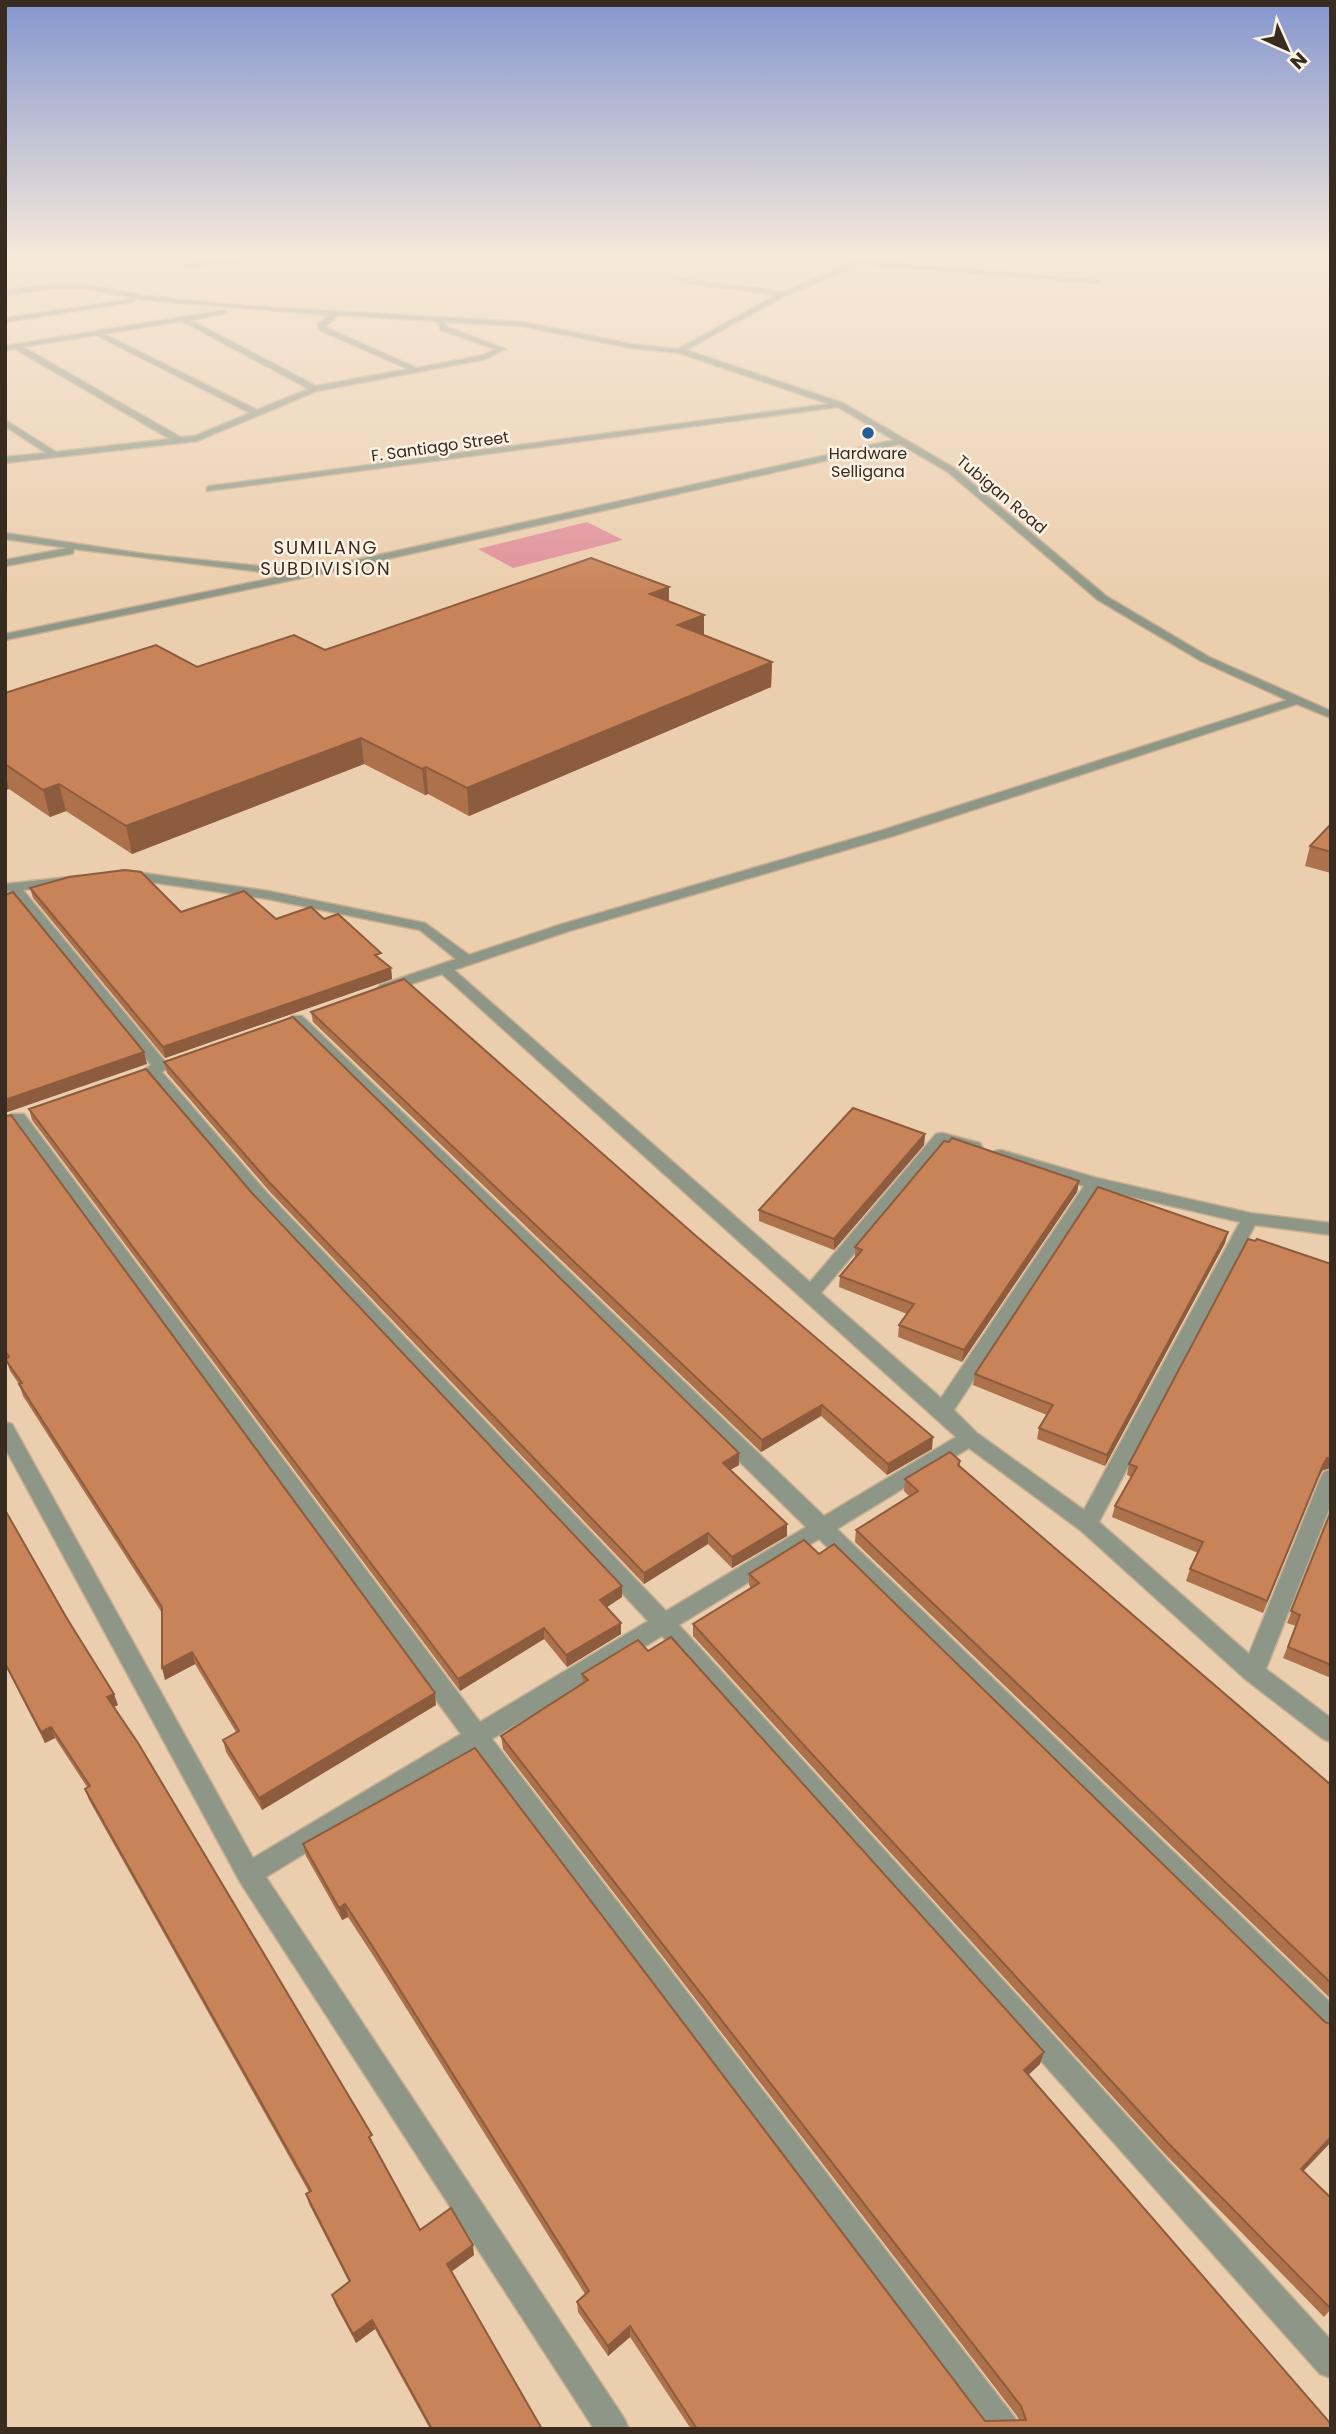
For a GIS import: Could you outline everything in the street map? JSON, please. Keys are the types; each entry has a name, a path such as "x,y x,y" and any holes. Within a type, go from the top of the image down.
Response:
{"street":[{"path":"51,367 178,440"},
{"path":"164,367 256,413"},
{"path":"273,367 315,389"},
{"path":"406,367 418,372"},
{"path":"5,460 197,438 315,389 443,367"},
{"name":"Tubigan Road","path":"731,367 840,405 902,441 951,470 1102,598 1205,659 1294,701 1331,715"},
{"name":"F. Santiago Street","path":"210,489 840,405"},
{"path":"5,422 54,454"},
{"path":"5,637 311,573 902,441"},
{"path":"5,536 219,566 311,573"},
{"path":"5,563 84,548"},
{"path":"371,993 564,928 888,832 1294,701"},
{"path":"9,887 127,873 268,895 425,927 466,960"},
{"path":"9,887 262,1198 664,1623 1331,2363"},
{"path":"444,968 943,1411 970,1438 1087,1524 1253,1672 1331,1732"},
{"path":"297,1019 1331,2022"},
{"path":"18,1117 476,1736 1004,2429"},
{"path":"810,1294 942,1138 1094,1183 1250,1219 1331,1229"},
{"path":"943,1411 1094,1183"},
{"path":"1087,1524 1250,1219"},
{"path":"5,1429 13,1459 249,1874 614,2429"},
{"path":"249,1874 970,1438"},
{"path":"1253,1672 1331,1478"}],"shaded area":[{"path":"587,522 623,540 513,568 478,549"}],"building":[{"path":"591,558 669,587 650,594 704,615 678,625 772,662 467,788 361,738 126,826 59,784 43,790 5,764 5,693 156,645 197,667 294,635 325,650"},
{"path":"1331,824 1331,852 1310,846"},
{"path":"125,870 141,872 181,912 244,891 276,919 311,907 324,919 338,914 381,953 375,955 391,968 163,1047 30,888 69,877"},
{"path":"13,892 144,1052 5,1100 5,895"},
{"path":"404,979 696,1236 933,1437 888,1464 822,1405 762,1440 311,1012"},
{"path":"293,1017 739,1453 723,1463 787,1524 732,1557 708,1533 644,1573 268,1181 164,1062"},
{"path":"146,1069 252,1193 622,1586 600,1600 621,1623 566,1655 544,1628 458,1679 29,1109"},
{"path":"853,1108 925,1134 834,1239 759,1210"},
{"path":"11,1115 435,1693 259,1798 223,1740 239,1731 192,1652 162,1668 162,1607 5,1359 9,1357 5,1351 5,1116"},
{"path":"952,1138 1079,1181 964,1350 899,1325 914,1304 840,1276 862,1250 855,1247 944,1141 949,1142"},
{"path":"1098,1187 1228,1232 1107,1455 1039,1428 1053,1405 975,1374"},
{"path":"1248,1239 1257,1239 1331,1264 1331,1457 1327,1458 1323,1465 1267,1601 1190,1569 1203,1542 1115,1506 1137,1467 1129,1464"},
{"path":"950,1452 960,1461 958,1465 1331,1785 1331,1983 856,1530 918,1491 905,1479"},
{"path":"5,1510 114,1694 107,1697 138,1743 372,2135 369,2137 420,2230 451,2208 473,2245 447,2264 542,2429 432,2429 372,2320 353,2334 332,2295 350,2281 306,2194 311,2191 85,1789 90,1786 51,1727 41,1732 5,1663"},
{"path":"1331,1511 1331,1665 1288,1647 1300,1615 1291,1611"},
{"path":"804,1540 819,1554 834,1544 1325,2022 1331,2024 1331,2137 1301,2169 1331,2198 1330,2308 1168,2143 693,1624 759,1583 749,1574"},
{"path":"671,1637 1044,2052 1024,2070 1331,2424 1331,2429 697,2429 630,2326 608,2346 577,2302 589,2291 345,1904 339,1908 303,1844 475,1748 985,2421 1026,2420 1021,2406 501,1736 588,1680 582,1674 638,1640 648,1651"}],"place":[{"name":"Hardware Selligana","path":"868,433"}],"district":[{"name":"SUMILANG SUBDIVISION","path":"326,558"}]}
